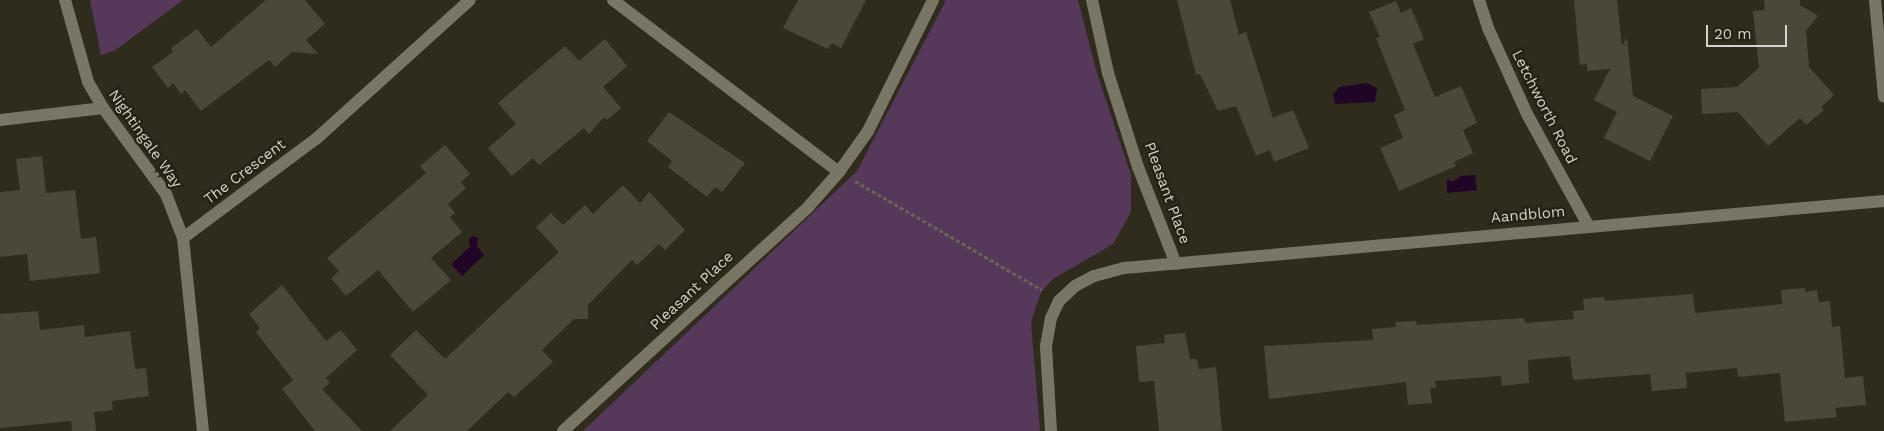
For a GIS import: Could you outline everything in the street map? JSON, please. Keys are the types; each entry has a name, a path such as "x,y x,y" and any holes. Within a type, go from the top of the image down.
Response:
{"street":[{"name":"Nightingale Way","path":"65,0 79,57 102,108 166,194 183,238"},
{"name":"The Crescent","path":"183,238 316,139 470,0"},
{"path":"612,0 839,172"},
{"name":"Pleasant Place","path":"563,431 809,206 839,172 868,131 933,0"},
{"name":"Pleasant Place","path":"1051,431 1046,346 1051,318 1059,301 1075,286 1094,276 1124,268 1176,264 1138,167 1108,73 1092,0"},
{"name":"Letchworth Road","path":"1479,0 1488,28 1526,114 1588,226"},
{"path":"1875,0 1884,97"},
{"path":"0,120 102,108"},
{"name":"Aandblom","path":"1176,264 1884,201"},
{"path":"183,238 203,431"}],"path":[{"path":"839,172 1042,291"}],"shaded area":[{"path":"90,0 183,0 114,51 101,55"},
{"path":"946,0 1078,0 1096,70 1131,175 1131,212 1113,244 1053,279 1042,291 1036,306 1031,323 1040,431 583,431 857,171"},
{"path":"1367,83 1377,88 1375,102 1335,104 1333,95 1339,87"},
{"path":"1475,175 1477,190 1447,193 1447,179 1453,182 1461,176"},
{"path":"473,236 478,238 477,246 484,255 462,276 451,264 470,247 469,239"}],"building":[{"path":"266,0 305,0 325,24 306,40 318,54 292,52 275,67 269,60 201,111 185,90 181,94 173,83 168,88 152,67 173,52 171,48 197,29 211,47"},
{"path":"798,0 866,0 841,48 832,43 828,49 783,28"},
{"path":"1177,0 1230,0 1239,35 1246,32 1273,118 1293,110 1309,148 1274,162 1270,150 1256,156 1236,106 1218,111 1200,74 1196,75"},
{"path":"1574,0 1617,0 1622,46 1627,38 1633,96 1673,116 1650,161 1604,138 1617,112 1594,100 1610,69 1587,71 1587,64 1580,65"},
{"path":"1764,0 1800,0 1800,5 1818,16 1806,31 1809,67 1834,95 1821,107 1824,110 1806,125 1800,118 1768,146 1738,112 1702,114 1701,89 1737,87 1759,68 1753,11 1765,10"},
{"path":"1396,1 1401,13 1411,8 1424,39 1413,44 1435,97 1461,86 1477,123 1463,130 1473,153 1454,162 1456,166 1399,191 1380,148 1403,138 1394,115 1405,110 1376,38 1380,37 1369,12"},
{"path":"605,39 627,66 603,87 621,108 607,120 604,117 589,134 584,128 539,165 533,158 512,176 488,148 516,124 498,103 565,46 579,61"},
{"path":"669,112 745,163 722,192 715,187 707,197 668,167 672,161 647,141"},
{"path":"445,145 470,174 461,182 466,188 448,204 455,213 450,217 462,232 431,258 451,280 413,312 378,270 346,296 331,278 339,271 327,258 426,173 420,166"},
{"path":"42,156 46,193 75,190 81,239 96,237 100,273 30,281 27,254 0,257 0,192 20,190 16,159"},
{"path":"623,185 640,203 649,192 685,230 665,250 659,244 637,265 632,260 588,305 588,319 574,319 542,350 553,362 514,397 508,392 467,431 390,431 428,395 390,355 416,330 445,359 559,252 536,227 551,213 563,225 585,205 593,214"},
{"path":"282,285 326,341 341,330 357,350 326,378 330,383 322,389 362,431 315,431 282,389 293,380 256,332 260,328 249,314"},
{"path":"1805,288 1805,292 1817,290 1819,302 1830,301 1832,327 1840,326 1845,378 1863,376 1866,405 1835,408 1837,417 1785,422 1780,373 1738,377 1737,368 1686,373 1687,388 1652,391 1650,374 1573,380 1570,356 1528,360 1529,383 1502,386 1501,376 1435,381 1436,388 1430,388 1432,403 1408,405 1406,382 1269,399 1264,346 1373,340 1372,329 1396,327 1395,322 1416,321 1417,325 1524,318 1525,323 1574,319 1573,311 1584,310 1583,299 1604,297 1605,301 1693,294 1695,313 1782,304 1781,290"},
{"path":"38,311 40,330 84,325 85,337 130,331 135,369 146,368 149,396 112,401 113,410 94,412 96,431 72,431 71,421 0,428 0,314"},
{"path":"1185,333 1190,359 1197,359 1199,369 1216,367 1222,431 1159,431 1154,381 1139,382 1136,346 1165,343 1164,335"}]}
